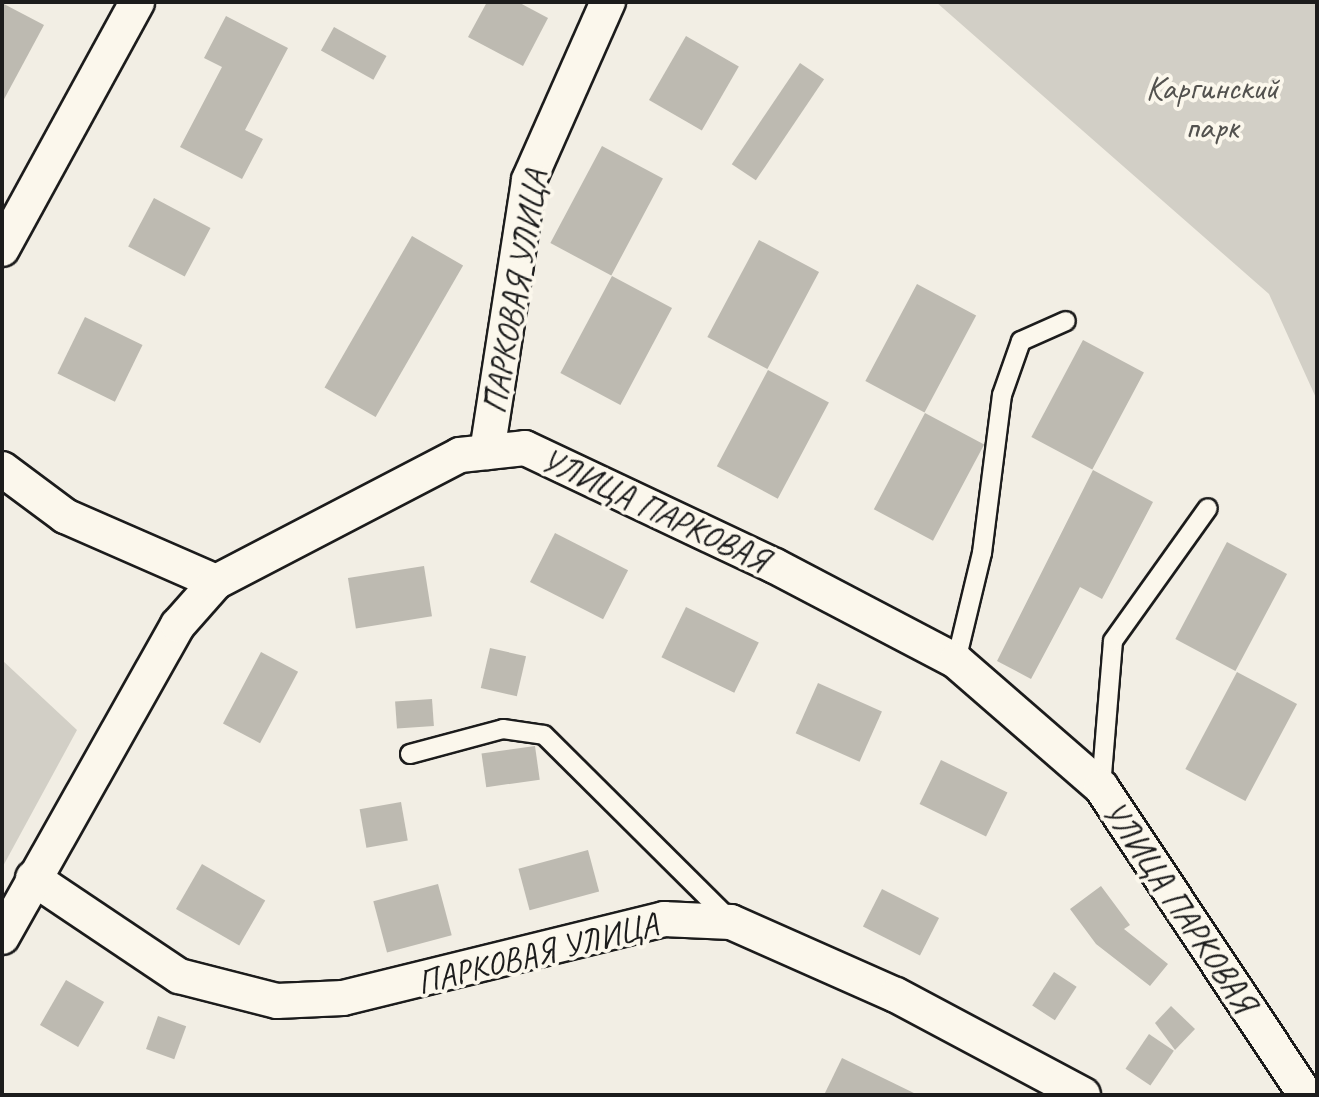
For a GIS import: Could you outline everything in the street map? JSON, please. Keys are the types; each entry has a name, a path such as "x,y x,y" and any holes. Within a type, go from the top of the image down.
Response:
{"street":[{"path":"2,249 137,2"},
{"name":"ПАРКОВАЯ УЛИЦА","path":"487,452 529,180 608,2"},
{"name":"УЛИЦА ПАРКОВАЯ","path":"2,937 178,625 216,582 460,455 525,448 803,579 956,661 1101,787 1306,1095"},
{"path":"2,469 65,516 216,582"},
{"name":"ПАРКОВАЯ УЛИЦА","path":"33,878 179,976 277,1001 343,998 664,919 731,922 896,995 1083,1095"}],"lane":[{"path":"956,661 982,553 1002,395 1021,341 1066,321"},
{"path":"1101,787 1113,641 1208,508"},
{"path":"410,754 503,729 544,735 731,922"}],"green space":[{"name":"Каргинский парк","path":"936,2 1317,2 1317,400 1269,294"},
{"path":"2,660 77,730 2,868"}],"building":[{"path":"487,2 518,2 548,18 523,66 468,37"},
{"path":"2,3 44,25 2,103"},
{"path":"226,16 288,48 245,130 263,139 242,179 180,147 222,67 204,58"},
{"path":"334,27 386,56 373,80 321,51"},
{"path":"686,36 739,66 702,131 649,100"},
{"path":"800,63 824,79 756,180 732,164"},
{"path":"602,146 663,178 611,276 550,243"},
{"path":"154,198 211,228 185,277 128,247"},
{"path":"412,236 463,266 376,417 324,388"},
{"path":"759,240 819,272 767,369 707,337"},
{"path":"612,276 672,308 620,405 560,373"},
{"path":"917,284 976,315 925,413 865,381"},
{"path":"85,317 143,345 115,402 57,374"},
{"path":"1083,340 1144,372 1092,470 1031,437"},
{"path":"768,370 829,402 778,499 717,466"},
{"path":"925,413 984,444 933,541 874,509"},
{"path":"1093,470 1153,502 1102,599 1080,587 1031,679 997,661"},
{"path":"555,533 628,570 603,619 530,582"},
{"path":"1227,542 1287,574 1235,671 1175,639"},
{"path":"424,566 432,616 356,628 348,578"},
{"path":"686,607 759,643 734,693 661,657"},
{"path":"490,648 526,656 517,696 481,688"},
{"path":"261,652 298,672 260,743 223,724"},
{"path":"1237,672 1297,704 1245,801 1185,769"},
{"path":"818,683 882,711 860,762 796,733"},
{"path":"432,699 434,726 397,729 395,702"},
{"path":"535,746 540,780 486,787 482,754"},
{"path":"941,760 1008,792 986,836 920,804"},
{"path":"401,802 408,840 366,848 360,809"},
{"path":"588,850 599,892 530,910 518,869"},
{"path":"202,864 265,900 239,946 176,909"},
{"path":"438,884 452,935 387,953 373,901"},
{"path":"1101,886 1130,925 1124,929 1168,964 1150,986 1096,944 1070,909"},
{"path":"882,889 939,918 920,955 863,926"},
{"path":"1054,972 1077,987 1055,1020 1032,1006"},
{"path":"66,980 104,1002 78,1047 40,1025"},
{"path":"1171,1006 1195,1029 1175,1050 1155,1023"},
{"path":"158,1016 186,1026 174,1059 146,1049"},
{"path":"1149,1034 1174,1051 1150,1086 1126,1069"},
{"path":"842,1058 918,1095 824,1095"}]}
